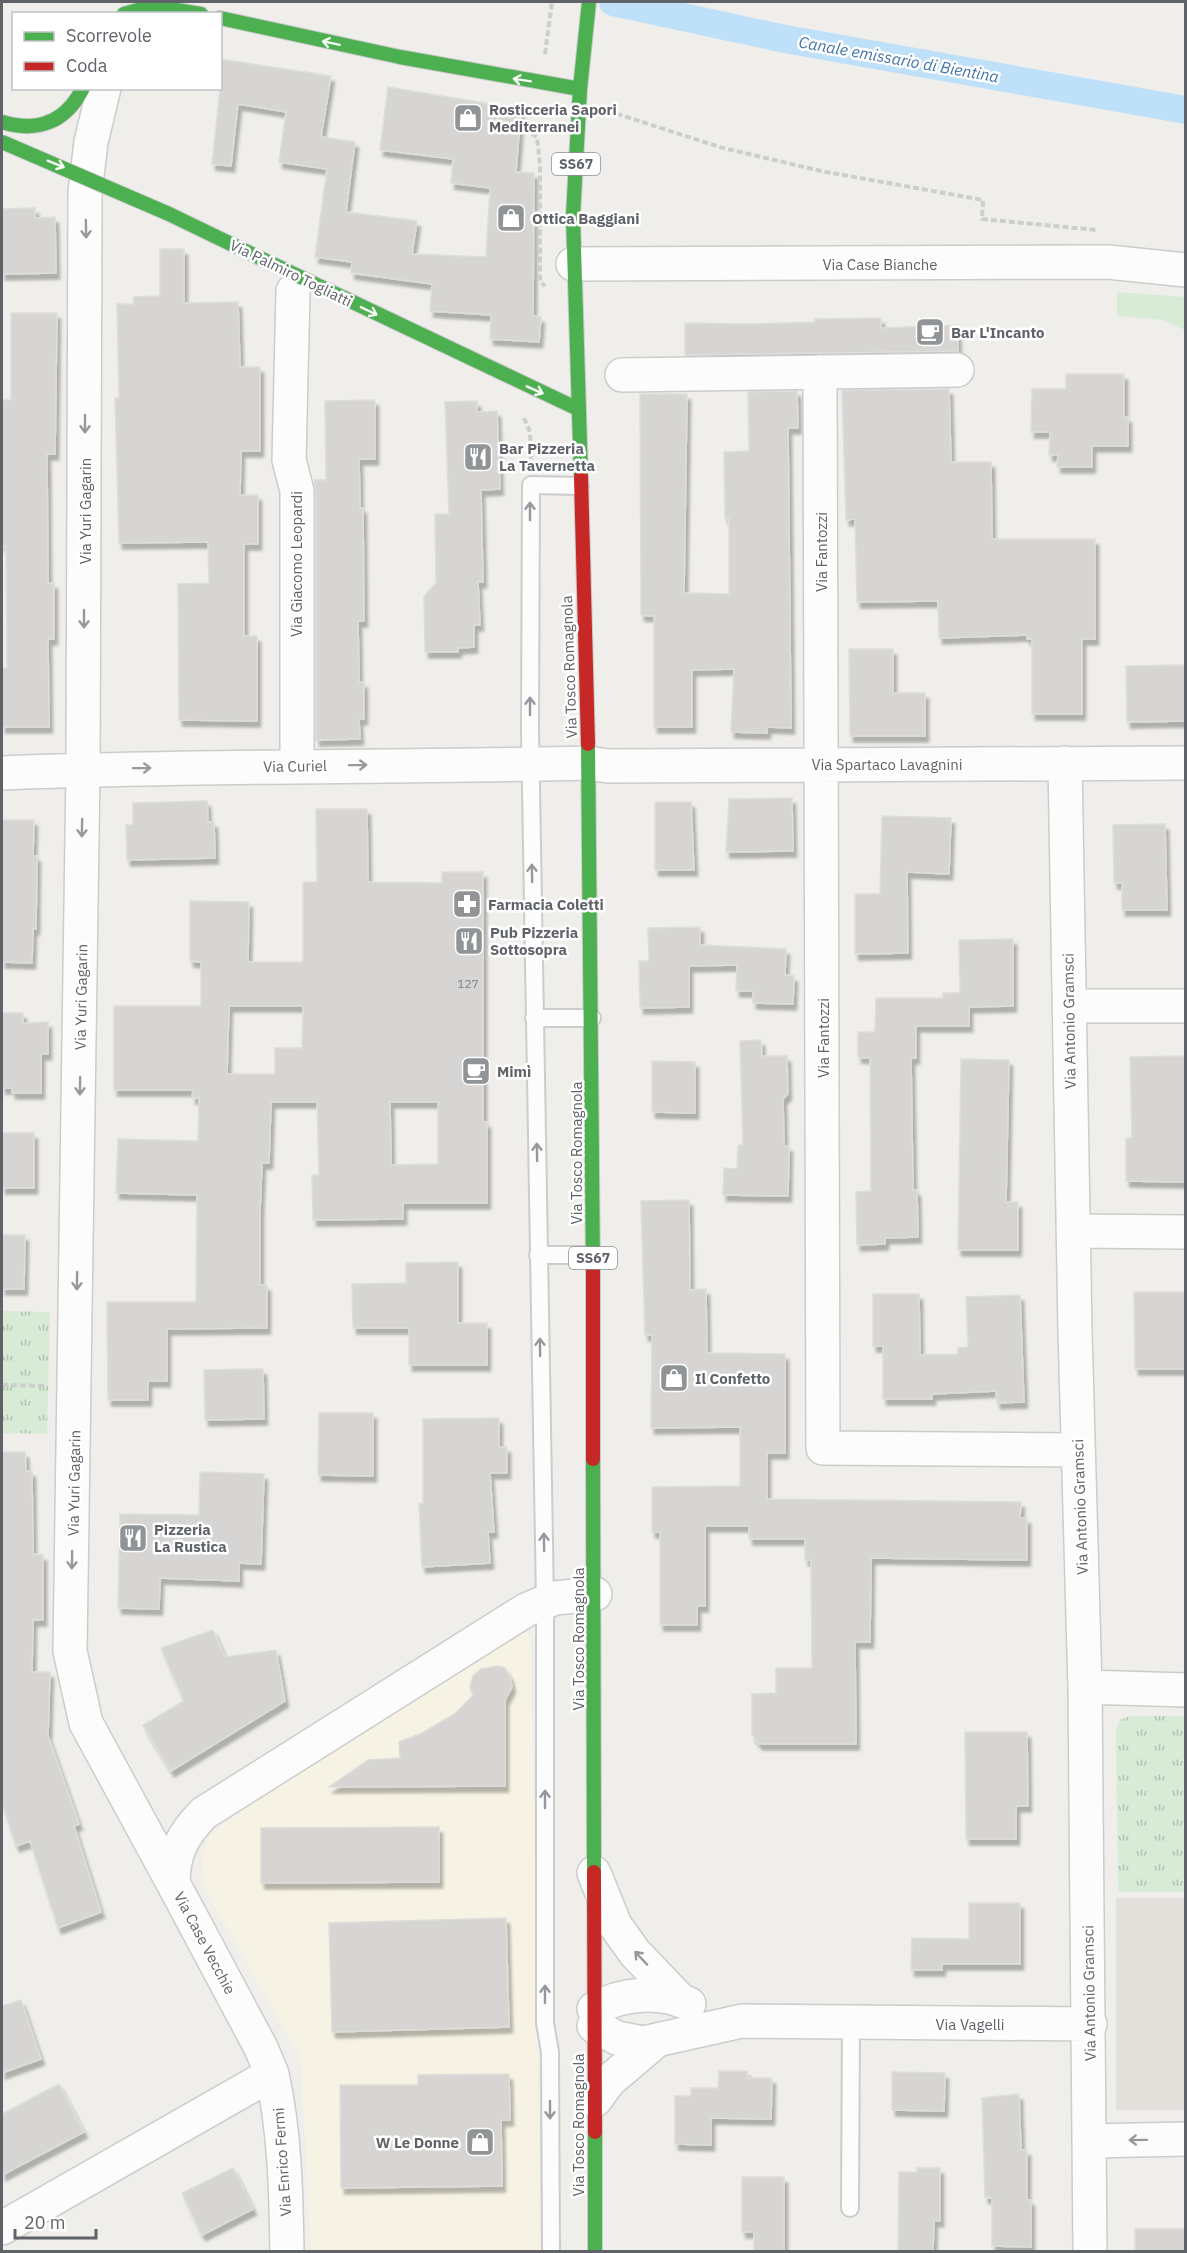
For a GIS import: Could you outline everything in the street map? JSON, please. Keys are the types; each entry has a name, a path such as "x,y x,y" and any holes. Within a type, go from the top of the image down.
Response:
{"main road":[{"name":"Via Tosco Romagnola","path":"589,2 580,89 573,264 588,763 592,1018 595,2252"},
{"path":"128,12 142,6 160,3 194,12"},
{"path":"231,26 580,89"},
{"path":"4,123 32,129 45,126 64,115 75,104 82,90"},
{"name":"Via Palmiro Togliatti","path":"2,142 159,210 491,370 578,408"}],"street":[{"name":"Via Yuri Gagarin","path":"104,90 91,142 85,192 83,769 76,1386 70,1651 86,1723 98,1749 173,1883"},
{"name":"Via Case Bianche","path":"573,264 1108,262 1185,270"},
{"name":"Via Giacomo Leopardi","path":"293,291 289,460 297,491 297,766"},
{"path":"622,375 957,370"},
{"name":"Via Fantozzi","path":"820,372 823,764 823,1448 1078,1450"},
{"name":"Via Curiel","path":"2,773 83,769 588,763"},
{"name":"Via Spartaco Lavagnini","path":"588,763 608,766 1185,763"},
{"name":"Via Antonio Gramsci","path":"1065,763 1072,1232 1085,1688 1090,2024 1090,2252"},
{"path":"1069,1006 1185,1006"},
{"path":"1072,1232 1185,1232"},
{"name":"Via Case Vecchie","path":"272,2074 261,2048 173,1883 173,1863 190,1826 204,1812 526,1610 545,1601 568,1595 595,1594"},
{"path":"1085,1688 1185,1690"},
{"name":"Via Vagelli","path":"594,1873 615,1924 635,1953 681,2001"},
{"name":"Via Vagelli","path":"742,2021 655,2042 630,2042 594,2018 616,1998 632,1995 681,2001 716,2015 742,2021 1090,2024"},
{"name":"Via Vagelli","path":"596,2100 609,2081 655,2042"},
{"path":"2,2228 272,2074"},
{"name":"Via Enrico Fermi","path":"272,2074 280,2112 284,2156 287,2252"},
{"path":"1090,2141 1185,2139"}],"lane":[{"path":"550,2252 550,2052 545,2023 545,1601 531,764 531,485 580,486"},
{"path":"534,1018 592,1018"},
{"path":"538,1255 593,1255"},
{"path":"849,2208 850,2022"}],"path":[{"path":"544,61 552,2"},
{"path":"524,101 524,129 537,137 540,165 540,281 548,288"},
{"path":"603,109 723,148 821,171 983,200 982,219"},
{"path":"2,1385 76,1386"}],"shaded area":[{"path":"516,1632 527,1633 531,1638 541,2251 311,2251 301,2059 205,1889 201,1859 209,1836 278,1782"},
{"path":"1116,1898 1185,1898 1185,2110 1116,2110"}],"green space":[{"path":"1117,292 1185,297 1185,330 1162,320 1117,316"},
{"path":"2,1311 50,1312 47,1434 2,1433"},
{"path":"1130,1716 1185,1716 1185,1892 1118,1892 1116,1730 1120,1720"}],"building":[{"path":"222,59 331,76 321,137 355,142 346,212 417,221 412,254 486,257 490,188 451,183 453,159 380,150 388,87 521,109 516,172 534,173 533,316 541,317 539,342 490,339 491,315 430,311 432,284 351,273 352,262 315,257 327,169 279,162 286,112 238,104 231,166 212,164 220,90 222,90"},
{"path":"35,208 35,218 55,217 56,273 2,274 2,209"},
{"path":"160,249 184,249 184,303 238,302 240,367 260,367 260,451 241,451 240,495 258,495 258,544 244,544 244,636 257,636 257,721 179,720 178,584 209,583 208,542 119,543 115,398 119,398 117,304 134,304 133,297 160,296"},
{"path":"11,313 57,313 55,454 47,454 48,583 54,583 54,639 48,639 49,727 2,727 2,668 7,668 6,546 2,546 2,400 11,400"},
{"path":"881,318 881,328 957,325 958,351 685,355 685,323 751,324 815,322 815,319"},
{"path":"1066,374 1124,374 1124,417 1128,417 1128,446 1092,446 1092,467 1057,467 1058,455 1049,455 1050,432 1031,432 1032,389 1066,389"},
{"path":"949,389 951,462 991,462 992,539 1095,539 1095,639 1082,639 1082,714 1032,714 1032,639 1027,639 1027,635 939,638 938,601 857,602 855,519 846,520 842,390"},
{"path":"797,391 798,428 788,428 791,728 767,727 767,733 731,732 734,669 692,670 692,727 654,727 654,616 641,615 640,394 687,394 684,593 729,594 729,518 725,518 724,452 749,451 748,392"},
{"path":"375,400 375,459 359,459 360,508 363,508 364,621 358,621 359,682 364,682 364,719 359,719 360,739 316,740 316,491 314,480 326,480 325,401"},
{"path":"477,401 477,412 497,411 500,489 481,490 483,582 478,582 480,625 474,625 474,647 458,648 458,652 425,652 424,596 436,583 435,514 449,514 445,402"},
{"path":"849,649 893,649 893,693 925,693 925,736 850,736"},
{"path":"1185,665 1185,721 1127,722 1126,666"},
{"path":"792,798 793,851 726,852 729,799"},
{"path":"207,801 208,822 214,822 215,858 127,860 126,825 133,825 133,803"},
{"path":"655,802 691,802 694,870 655,870"},
{"path":"316,809 367,809 368,882 442,883 442,872 483,872 483,1122 487,1122 487,1203 403,1203 403,1219 313,1220 312,1175 319,1175 317,1102 271,1102 269,1163 262,1163 260,1211 260,1285 267,1285 267,1328 167,1329 167,1381 148,1381 148,1400 108,1400 107,1302 196,1302 197,1195 116,1193 118,1139 198,1141 199,1098 192,1098 193,1090 114,1090 114,1006 201,1006 201,962 190,961 190,901 249,902 248,962 303,962 303,882 317,882","holes":["229,1006 303,1006 302,1048 275,1048 275,1074 227,1074","390,1102 438,1102 438,1164 391,1165"]},
{"path":"882,816 951,818 949,874 907,872 908,953 855,954 855,894 880,894"},
{"path":"2,820 34,820 33,856 37,856 36,929 33,929 32,963 2,962"},
{"path":"1165,824 1167,910 1122,910 1122,883 1114,883 1113,825"},
{"path":"700,927 700,945 786,949 785,975 794,976 793,1004 753,1003 753,991 736,991 737,965 689,966 689,1007 640,1008 639,961 649,961 648,928"},
{"path":"1013,939 1013,1006 969,1007 969,1026 916,1026 916,1058 911,1058 913,1190 917,1190 918,1237 885,1238 885,1244 857,1245 856,1192 871,1191 870,1058 858,1057 858,1032 875,1032 876,998 943,998 943,993 960,993 959,940"},
{"path":"2,1013 23,1013 23,1023 48,1022 48,1054 41,1054 41,1093 12,1093 12,1088 2,1088"},
{"path":"761,1040 762,1056 787,1056 788,1094 783,1099 784,1146 789,1146 788,1196 723,1195 724,1168 737,1169 738,1145 743,1145 740,1041"},
{"path":"1185,1056 1185,1182 1126,1181 1126,1138 1132,1138 1130,1057"},
{"path":"961,1059 1009,1060 1006,1202 1018,1202 1018,1250 958,1250"},
{"path":"652,1061 695,1062 695,1113 652,1112"},
{"path":"2,1133 34,1133 34,1188 2,1188"},
{"path":"689,1200 690,1290 706,1289 707,1353 785,1354 785,1453 767,1453 767,1499 1021,1502 1020,1518 1027,1518 1027,1560 871,1558 870,1642 855,1642 856,1744 759,1744 752,1735 752,1694 776,1693 776,1668 812,1668 811,1560 805,1560 805,1539 749,1539 749,1526 705,1526 705,1606 697,1606 697,1625 660,1625 660,1532 652,1532 652,1487 740,1486 740,1427 651,1428 652,1335 645,1335 641,1201"},
{"path":"2,1235 25,1235 24,1289 2,1289"},
{"path":"458,1262 458,1323 487,1323 487,1365 409,1365 409,1328 353,1328 352,1284 406,1283 406,1263"},
{"path":"1134,1292 1185,1292 1185,1369 1135,1369"},
{"path":"873,1294 919,1294 920,1355 958,1354 958,1348 968,1347 966,1297 1020,1295 1024,1402 997,1403 996,1391 932,1394 932,1399 883,1399 883,1346 873,1346"},
{"path":"263,1369 264,1419 205,1420 204,1370"},
{"path":"319,1413 373,1413 373,1476 318,1475"},
{"path":"499,1418 499,1447 507,1447 507,1473 490,1473 494,1532 488,1532 490,1563 422,1567 419,1504 423,1503 423,1419"},
{"path":"2,1452 25,1452 26,1471 32,1471 33,1554 43,1555 43,1620 33,1620 32,1672 50,1672 48,1736 79,1824 74,1826 101,1912 58,1928 30,1841 16,1846 2,1803"},
{"path":"200,1472 264,1474 261,1564 239,1563 239,1581 160,1578 159,1609 118,1608 120,1514 199,1515"},
{"path":"213,1630 225,1657 276,1650 285,1701 171,1771 143,1725 184,1701 161,1648"},
{"path":"497,1666 505,1668 512,1687 505,1700 505,1786 329,1787 368,1760 400,1758 399,1742 422,1733 456,1713 473,1695 470,1687 473,1676 481,1669"},
{"path":"965,1732 1027,1732 1028,1806 1016,1806 1016,1839 966,1839"},
{"path":"439,1827 439,1882 261,1883 261,1828"},
{"path":"969,1903 1020,1903 1020,1964 942,1964 942,1970 911,1970 912,1938 969,1939"},
{"path":"506,1918 509,2027 332,2032 329,1923"},
{"path":"21,2000 41,2059 2,2073 2,2006"},
{"path":"719,2071 747,2071 747,2078 772,2078 771,2119 711,2118 711,2145 675,2144 675,2096 691,2096 691,2088 718,2088"},
{"path":"892,2072 945,2073 944,2111 892,2110"},
{"path":"509,2074 510,2120 501,2120 502,2186 341,2188 340,2085 418,2085 418,2075"},
{"path":"59,2084 84,2132 2,2175 2,2114"},
{"path":"1019,2094 1021,2150 1027,2150 1027,2200 1031,2200 1031,2247 992,2246 992,2198 985,2197 982,2098"},
{"path":"233,2168 253,2209 202,2235 182,2193"},
{"path":"917,2168 940,2168 940,2221 934,2220 933,2252 898,2252 899,2172 917,2172"},
{"path":"742,2177 784,2177 784,2252 754,2252 754,2232 742,2232"},
{"path":"1135,2229 1185,2229 1185,2252 1135,2252"}],"waterway":[{"name":"Canale emissario di Bientina","path":"613,2 785,39 1186,110"}],"traffic: fast":[{"path":"581,477 573,216 580,89 589,2"},
{"path":"131,12 152,6 189,12"},
{"path":"222,18 400,57 580,89"},
{"path":"2,122 27,126 50,122 68,109 82,90"},
{"path":"2,142 169,214 260,258"},
{"path":"260,258 578,409"},
{"path":"588,744 593,1270"},
{"path":"593,1459 594,1872"},
{"path":"595,2132 595,2252"}],"traffic: jam":[{"path":"581,477 588,744"},
{"path":"593,1270 593,1459"},
{"path":"594,1872 595,2132"}],"place":[{"name":"Rosticceria Sapori Mediterranei","path":"468,118"},
{"name":"Ottica Baggiani","path":"511,218"},
{"name":"Bar L'Incanto","path":"930,332"},
{"name":"Bar Pizzeria La Tavernetta","path":"478,457"},
{"name":"Farmacia Coletti","path":"467,904"},
{"name":"Pub Pizzeria Sottosopra","path":"469,941"},
{"name":"Mimì","path":"476,1071"},
{"name":"Il Confetto","path":"674,1378"},
{"name":"Pizzeria La Rustica","path":"133,1538"},
{"name":"W Le Donne","path":"480,2142"}]}
